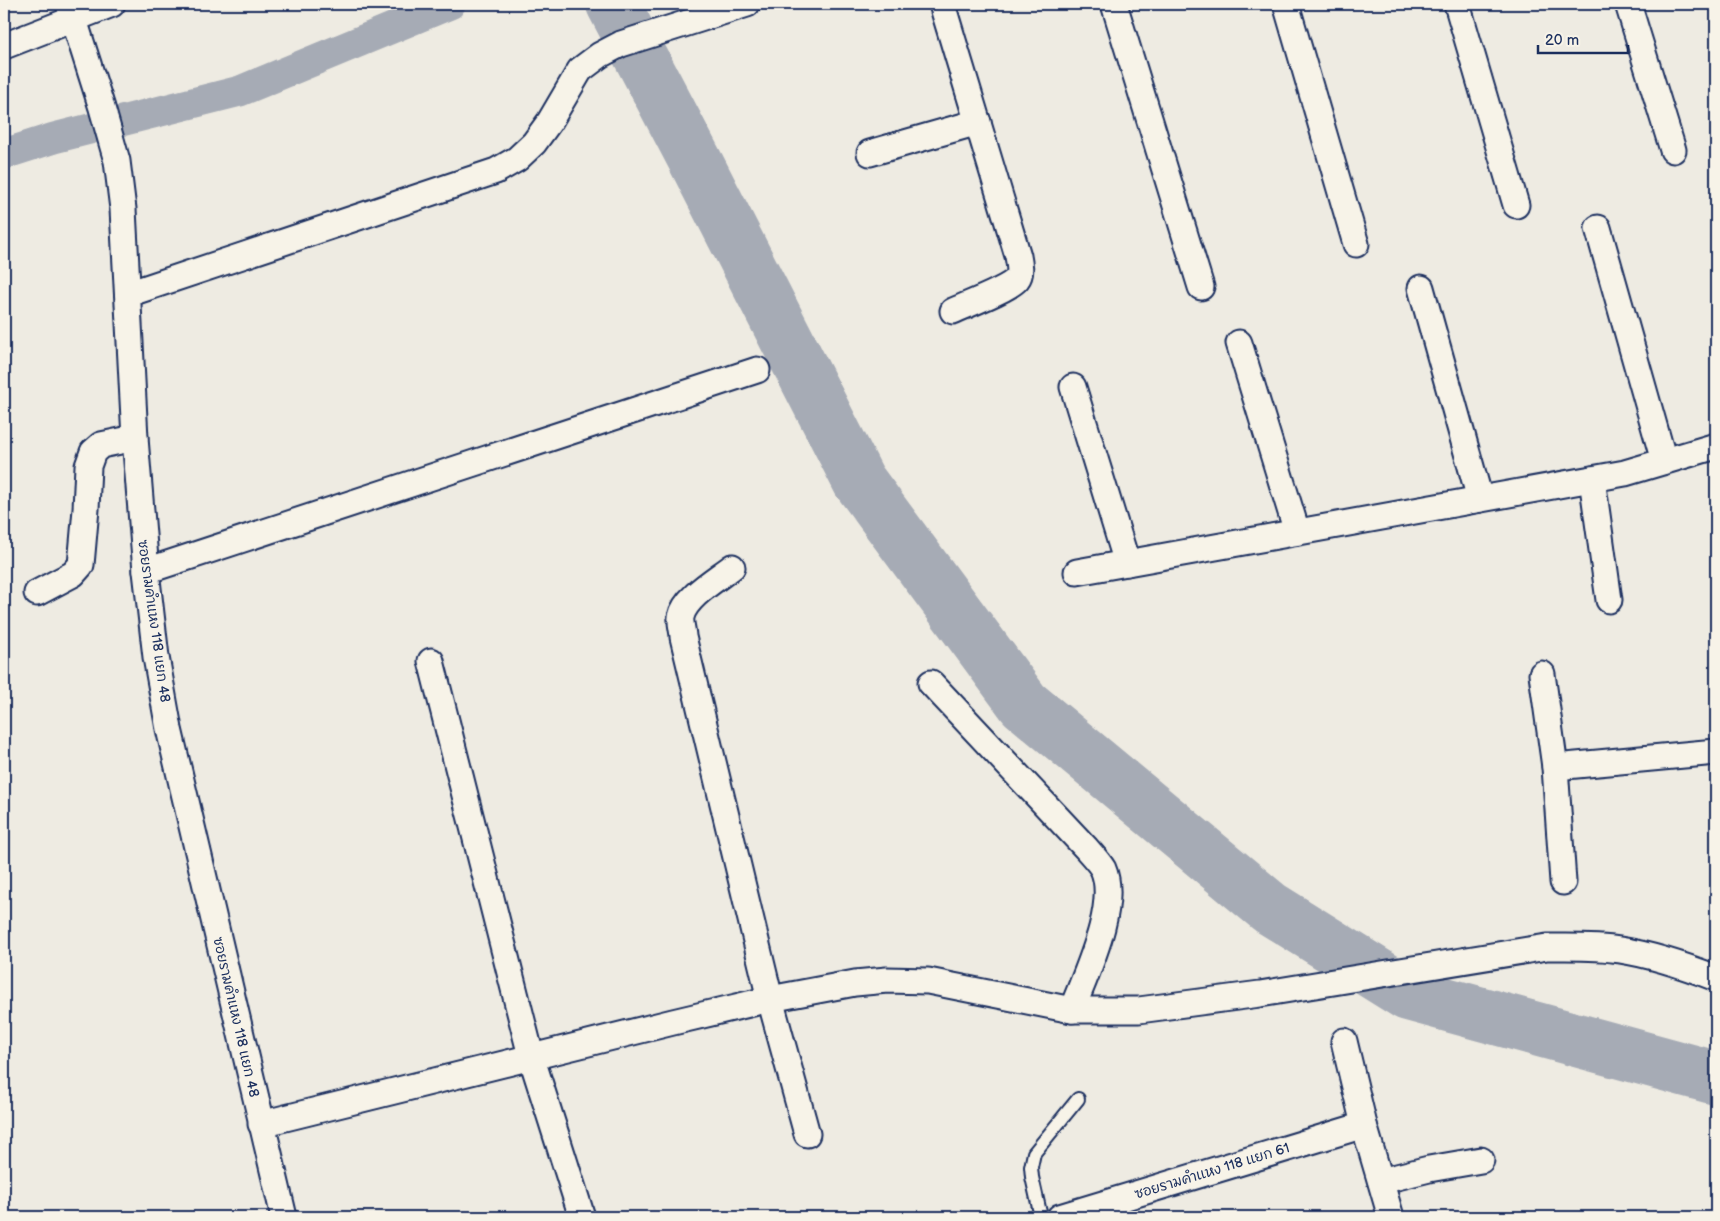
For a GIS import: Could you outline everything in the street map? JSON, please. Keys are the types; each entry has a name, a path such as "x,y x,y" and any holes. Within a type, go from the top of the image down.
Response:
{"street":[{"path":"4,46 71,11 112,4"},
{"path":"942,4 1018,256 1020,271 1017,279 1007,286 953,311"},
{"path":"1114,4 1201,287"},
{"path":"1286,4 1356,244"},
{"path":"1457,4 1516,205"},
{"path":"1628,4 1673,150"},
{"path":"128,294 496,171 517,159 534,143 550,121 580,70 600,55 621,44 739,6"},
{"name":"ซอยรามคำแหง 118 แยก 48","path":"71,11 102,108 116,162 123,209 135,438 146,571 156,657 169,729 284,1217"},
{"path":"870,153 978,122"},
{"path":"1598,228 1664,461"},
{"path":"1421,288 1480,499"},
{"path":"1239,343 1298,532"},
{"path":"146,571 757,370"},
{"path":"1073,387 1127,563"},
{"path":"37,593 73,574 82,565 88,466 93,452 101,445 135,438"},
{"path":"1077,572 1625,473 1716,446"},
{"path":"1592,479 1609,600"},
{"path":"732,567 693,598 685,608 681,618 683,637 770,1000 807,1134"},
{"path":"432,661 532,1056 582,1217"},
{"path":"1542,674 1554,767 1563,882"},
{"path":"931,683 1086,848 1103,869 1107,890 1106,914 1095,950 1072,1010"},
{"path":"1554,767 1716,752"},
{"path":"261,1124 532,1056 770,1000 855,983 887,980 928,981 1072,1010 1139,1010 1260,994 1547,947 1586,946 1620,950 1669,961 1716,978"},
{"path":"1344,1041 1364,1125 1391,1217"},
{"name":"ซอยรามคำแหง 118 แยก 61","path":"1060,1217 1113,1210 1364,1125"},
{"path":"1381,1181 1429,1169 1481,1160"}],"lane":[{"path":"1040,1217 1031,1167 1034,1153 1078,1099"}],"waterway":[{"path":"4,154 54,138 240,91 450,4"},
{"path":"613,4 859,481 1024,704 1270,908 1408,994 1716,1078"}]}
